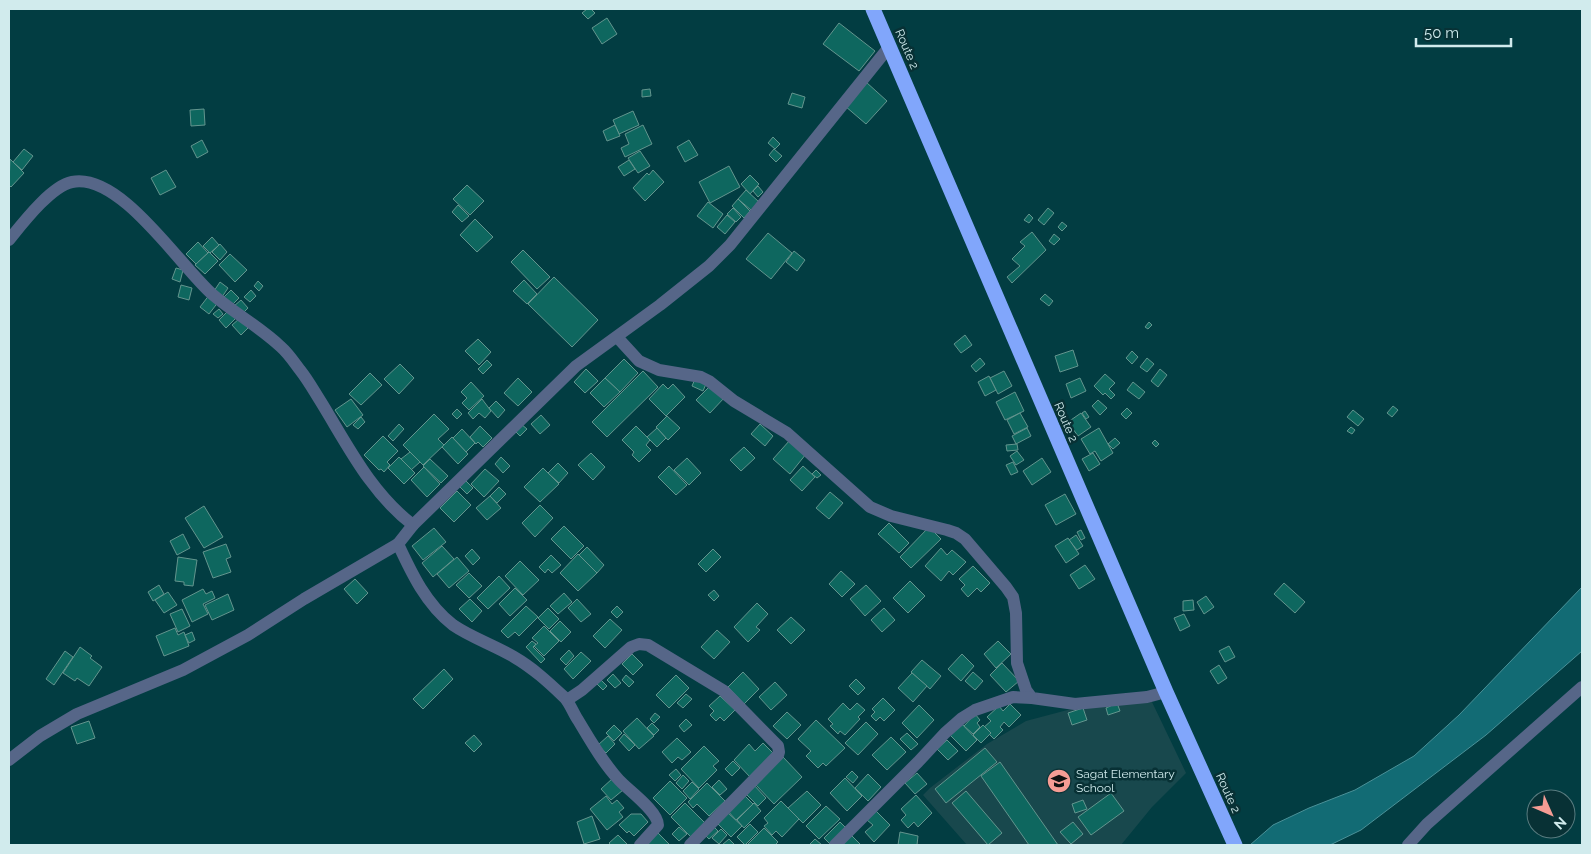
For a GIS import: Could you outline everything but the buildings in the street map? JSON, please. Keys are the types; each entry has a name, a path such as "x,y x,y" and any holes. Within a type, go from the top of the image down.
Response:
{"highway":[{"name":"Route 2","path":"873,9 1166,692 1233,842"}],"street":[{"path":"9,760 40,736 77,714 183,670 248,635 304,599 398,544 413,525 576,366 660,305 695,277 730,245 889,47"},
{"path":"9,240 30,215 62,185 80,182 94,184 110,192 138,213 211,294 282,347 302,372 360,467 396,512 413,525"},
{"path":"616,337 639,361 659,370 700,376 709,381 734,401 786,433 870,507 892,516 956,533 965,539 1006,586 1013,597 1016,613 1017,663 1026,690 1032,698"},
{"path":"398,544 414,577 432,605 453,625 514,657 538,672 567,700 608,767 618,780 657,818 658,825 640,845"},
{"path":"567,700 582,690 631,646 644,644 666,655 724,691 778,746 778,755 690,845"},
{"path":"1408,845 1427,824 1582,687"},
{"path":"835,845 918,762 944,733 975,710 1013,697 1075,704 1147,698 1166,692"}],"shaded area":[{"path":"1582,587 1582,651 1486,735 1361,830 1330,845 1250,845 1273,825 1309,808 1355,790 1414,756 1459,715"},
{"name":"Sagat Elementary School","path":"1152,702 1186,773 1152,807 1121,845 967,845 923,795 987,744 1026,721 1075,708"}],"place":[{"name":"Sagat Elementary School","path":"1059,781"}]}
